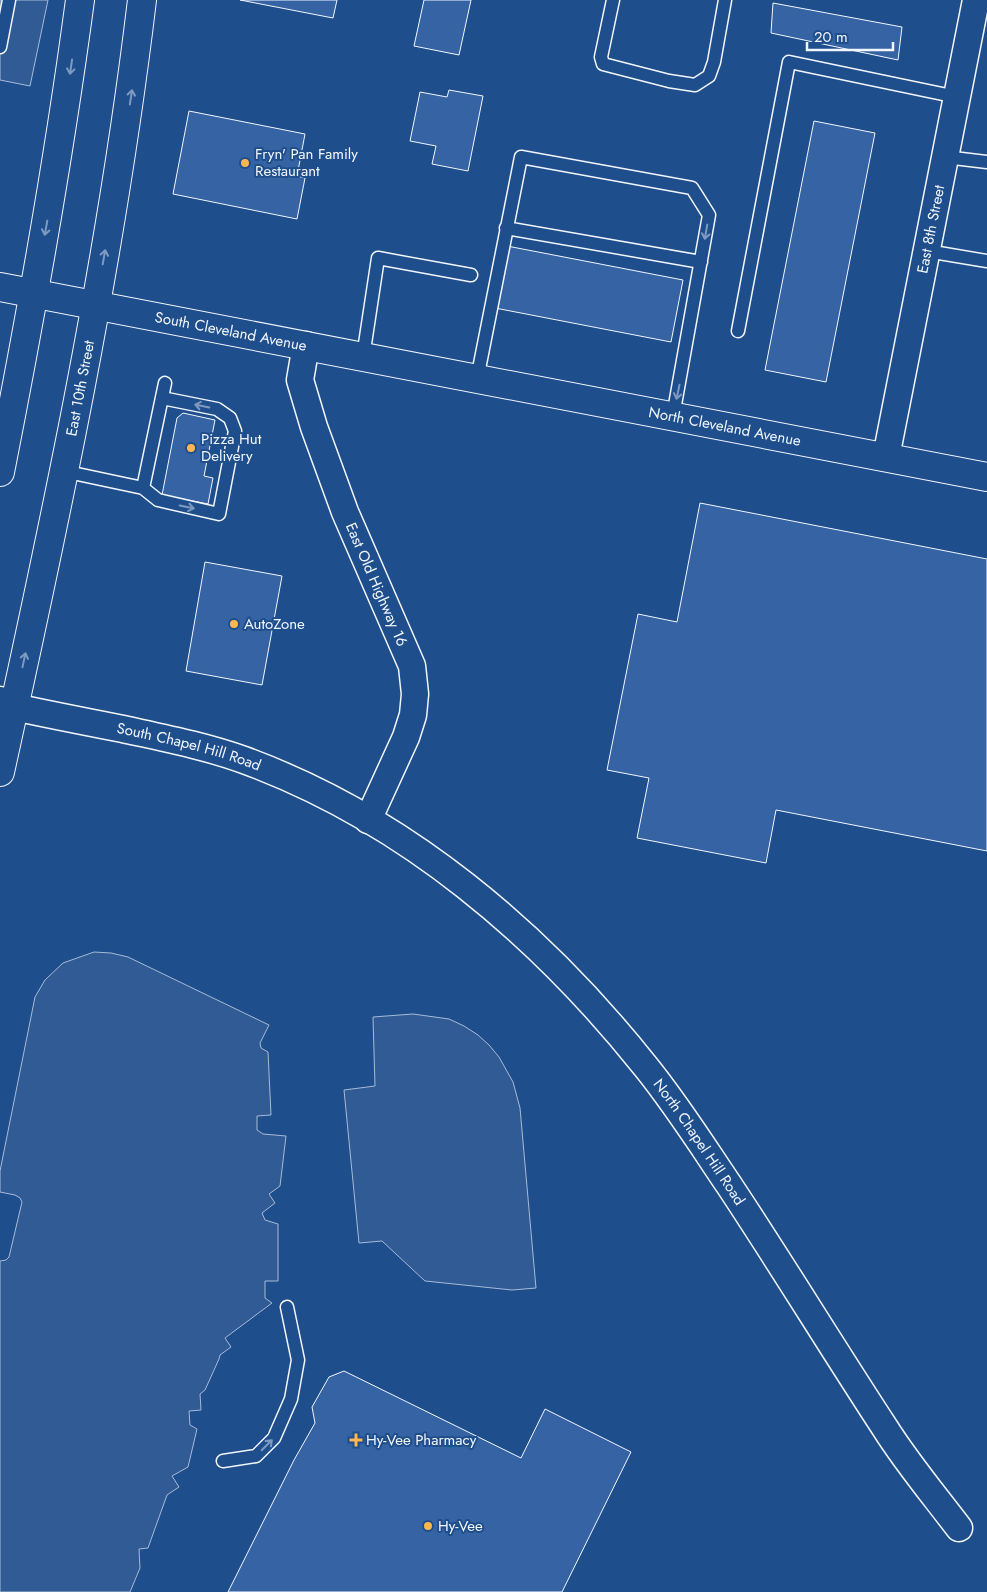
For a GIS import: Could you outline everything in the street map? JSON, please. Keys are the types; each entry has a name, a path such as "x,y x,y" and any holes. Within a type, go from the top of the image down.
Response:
{"main road":[{"path":"0,472 35,294 63,124 80,0"},
{"name":"East 10th Street","path":"0,772 7,703 63,471 95,305 132,90 142,0"},
{"name":"South Cleveland Avenue","path":"0,287 469,377"},
{"name":"North Cleveland Avenue","path":"469,377 987,477"}],"street":[{"name":"East 8th Street","path":"886,457 976,0"},
{"name":"East Old Highway 16","path":"306,346 300,380 314,427 345,512 412,666 415,694 413,715 406,738 368,820"},
{"name":"South Chapel Hill Road","path":"7,703 223,753 284,776 368,820"},
{"name":"North Chapel Hill Road","path":"368,820 425,855 517,928 592,1004 647,1067 749,1215 887,1432 959,1528"}],"lane":[{"path":"0,47 9,0"},
{"path":"613,0 601,57 603,64 669,81 695,85 709,76 714,62 725,0"},
{"path":"738,332 789,62 957,97"},
{"path":"469,377 506,228 521,157 692,188 709,215 672,416"},
{"path":"945,157 987,162"},
{"path":"506,228 701,262"},
{"path":"927,251 987,261"},
{"path":"363,357 378,258 471,275"},
{"path":"143,488 165,383"},
{"path":"63,471 143,488 158,500 219,514 235,431 230,418 218,409 162,398"},
{"path":"223,1461 256,1456 274,1438 291,1399 298,1360 287,1307"}],"shaded area":[{"path":"0,0 48,0 30,86 0,80"},
{"path":"94,952 128,957 269,1025 260,1043 261,1048 268,1052 271,1115 257,1116 257,1130 263,1134 286,1136 280,1186 269,1194 275,1203 262,1213 265,1220 278,1224 278,1281 265,1281 265,1298 272,1303 225,1338 231,1347 220,1355 205,1390 200,1394 201,1410 189,1411 190,1425 197,1429 188,1467 172,1476 179,1487 167,1495 148,1548 139,1549 140,1568 130,1592 0,1592 0,1261 6,1260 9,1257 22,1202 15,1195 0,1192 0,1171 35,997 45,980 63,963"},
{"path":"413,1014 449,1019 478,1035 499,1057 513,1082 520,1108 536,1288 512,1290 425,1281 382,1241 359,1243 344,1090 375,1086 373,1017"}],"building":[{"path":"240,0 337,0 333,18"},
{"path":"424,0 471,0 459,55 414,46"},
{"path":"773,3 902,27 898,60 771,33"},
{"path":"449,90 483,96 468,171 432,164 436,146 410,141 420,92 447,97"},
{"path":"189,111 305,134 297,176 305,178 297,219 173,194"},
{"path":"814,121 875,133 826,382 765,370"},
{"path":"507,246 683,280 671,342 495,308"},
{"name":"Pizza Hut Delivery","path":"183,413 215,420 204,476 213,478 208,504 162,495 177,418"},
{"path":"700,503 987,559 987,851 776,810 766,863 637,838 649,778 607,770 638,614 677,622"},
{"name":"AutoZone","path":"205,562 282,576 262,685 186,671"},
{"name":"Hy-Vee","path":"344,1371 521,1458 545,1409 631,1452 562,1592 228,1592 294,1460 315,1423 312,1407 329,1377"}],"place":[{"name":"Fryn' Pan Family Restaurant","path":"245,163"},
{"name":"Pizza Hut Delivery","path":"191,448"},
{"name":"AutoZone","path":"234,624"},
{"name":"Hy-Vee Pharmacy","path":"356,1440"},
{"name":"Hy-Vee","path":"428,1526"}]}
